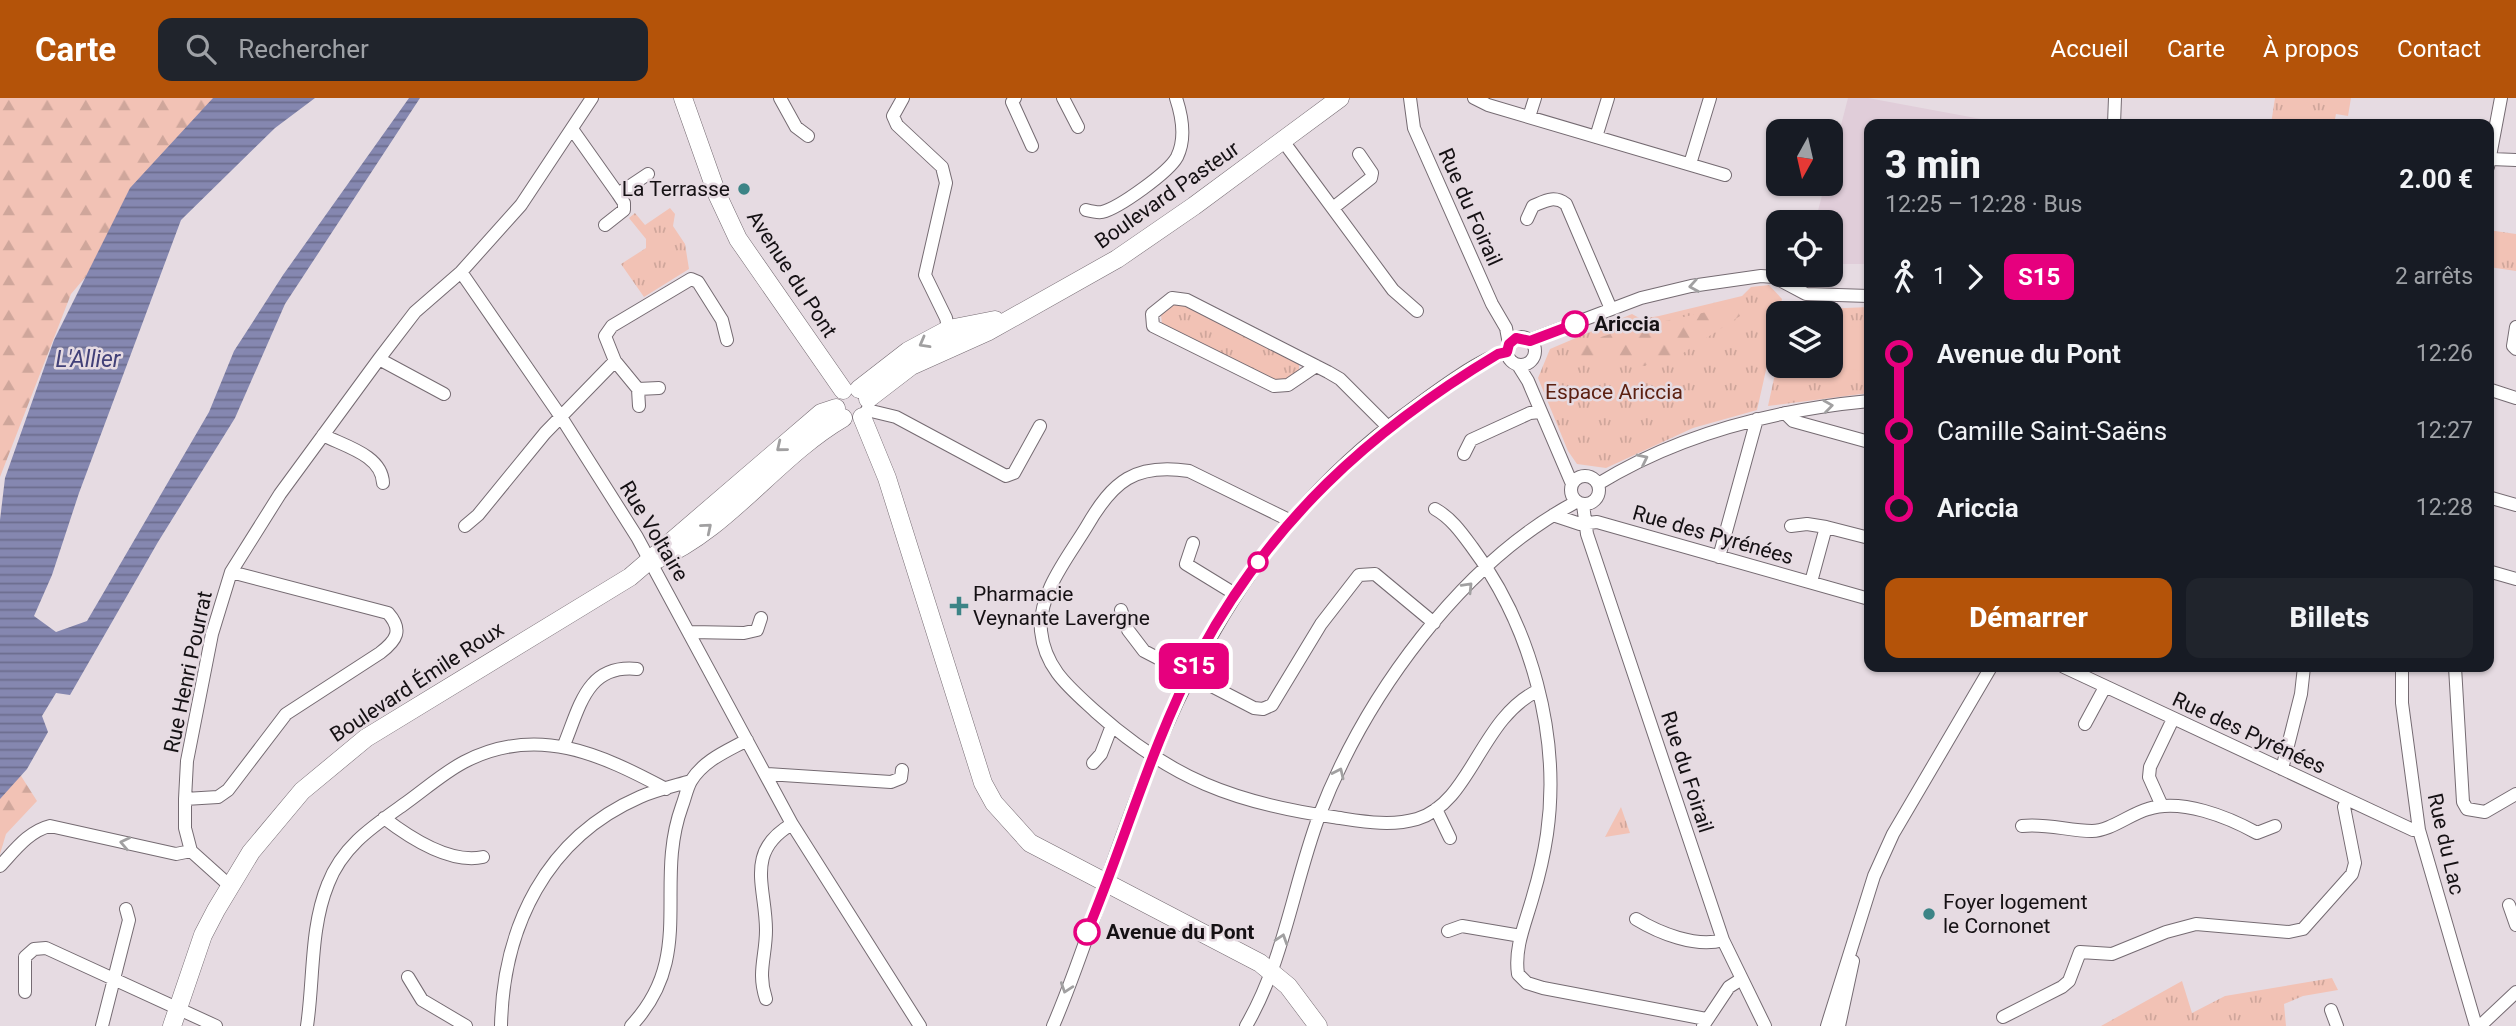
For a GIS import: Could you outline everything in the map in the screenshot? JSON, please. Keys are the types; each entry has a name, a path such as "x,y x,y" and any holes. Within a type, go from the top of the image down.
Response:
{"main road":[{"name":"Avenue du Pont","path":"683,98 718,194 738,239 860,401 887,478 983,783 994,803 1030,843 1247,955 1272,971 1318,1026"},
{"name":"Boulevard Pasteur","path":"860,401 908,352 1012,317 1117,259 1340,98"},
{"path":"837,398 860,401 852,421 839,413 837,398"},
{"name":"Boulevard Émile Roux","path":"172,1026 203,935 230,886 251,852 302,791 366,738 649,562 682,549 782,468 839,413"}],"street":[{"name":"Rue Henri Pourrat","path":"191,851 185,828 187,761 212,634 231,572 280,494 379,359 415,312 461,272 521,205 592,98"},
{"path":"780,98 796,127 808,136"},
{"path":"904,98 893,116 897,125 942,167 945,174 946,183 925,275 950,338"},
{"path":"1015,98 1012,102 1032,146"},
{"path":"1063,98 1077,127"},
{"name":"Rue du Foirail","path":"1410,98 1414,128 1492,304 1517,343 1518,365"},
{"path":"1474,98 1488,105 1725,175"},
{"path":"1529,117 1535,98"},
{"path":"1596,137 1608,98"},
{"path":"1690,164 1710,98"},
{"path":"2114,119 2115,98"},
{"path":"2494,139 2501,98"},
{"path":"1086,210 1102,212 1143,187 1176,159 1182,141 1178,99"},
{"path":"572,129 624,203 624,210 605,225"},
{"path":"1283,141 1393,290 1417,311"},
{"path":"1333,208 1371,178 1372,173 1359,154"},
{"path":"2494,163 2516,160"},
{"path":"618,194 648,174"},
{"path":"1527,219 1533,206 1548,200 1554,198 1566,204 1611,309"},
{"name":"Rue Voltaire","path":"461,272 561,417 637,537 691,632 792,824 920,1026"},
{"path":"1053,1026 1153,758 1189,675 1235,594 1291,521 1330,480 1388,427 1473,369 1517,343 1668,291 1761,276 1774,278 1806,294 1864,296"},
{"path":"639,406 638,389 615,360 605,336 612,326 691,279 698,282 722,320 727,340"},
{"path":"1316,366 1288,385 1274,386 1153,326 1152,314 1172,298 1187,300 1316,366 1340,379 1388,427"},
{"path":"2516,327 2513,346 2516,349"},
{"path":"1517,343 1535,352 1528,381"},
{"path":"379,359 444,394"},
{"path":"465,526 478,515 561,417 615,360"},
{"path":"1532,361 1518,365 1528,381 1563,463 1577,480"},
{"path":"638,389 659,388"},
{"path":"2494,391 2516,398"},
{"path":"860,401 896,417 1006,476 1014,473 1040,426"},
{"path":"1598,484 1671,446 1757,419 1864,402"},
{"path":"1464,454 1471,440 1530,413 1540,412"},
{"path":"1785,413 1793,421 1864,441"},
{"path":"1719,557 1757,419"},
{"path":"323,435 376,462 383,472 383,483"},
{"path":"1291,521 1189,471 1142,471 1112,489 1045,598 1041,628 1049,664 1068,688 1111,728 1177,772 1242,799 1320,816 1397,823 1417,819 1436,809 1461,783 1485,740 1508,710 1537,691"},
{"path":"1246,1026 1272,971 1320,816 1370,714 1434,623 1487,567 1553,515 1585,503 1599,494 1598,484 1592,477 1577,480"},
{"path":"1577,480 1571,494 1585,503"},
{"path":"2494,499 2516,505"},
{"name":"Rue du Foirail","path":"1585,503 1587,534 1723,940 1740,980 1765,1026"},
{"path":"1435,509 1446,515 1487,567 1517,624 1546,730 1549,797 1546,837 1521,936 1516,961 1517,974 1527,982 1588,998 1704,1023 1729,987 1740,980"},
{"name":"Rue des Pyrénées","path":"1553,515 1587,524 1597,522 1864,598"},
{"path":"1791,526 1807,524 1864,537"},
{"path":"1811,582 1826,527"},
{"path":"1193,543 1186,564 1235,594"},
{"path":"185,799 218,797 228,790 286,715 394,643 398,632 397,623 388,613 231,572"},
{"path":"2494,573 2516,579"},
{"path":"1121,610 1137,646 1254,708 1263,709 1272,705 1321,624 1359,575 1375,574 1434,623"},
{"path":"691,632 744,633 757,630 761,618"},
{"path":"564,745 591,685 605,672 621,667 637,669"},
{"path":"1827,1026 1874,876 1893,834 1988,672"},
{"name":"Rue des Pyrénées","path":"2074,672 2347,801 2413,830 2419,830"},
{"path":"2282,769 2301,694 2303,672"},
{"name":"Rue du Lac","path":"2402,672 2402,703 2419,830 2478,1026"},
{"path":"2455,672 2463,802 2467,809 2485,812 2516,794"},
{"path":"2085,724 2105,687"},
{"path":"2162,806 2149,777 2150,767 2173,719"},
{"path":"1093,763 1101,754 1111,728"},
{"path":"631,1026 648,1009 667,966 671,942 671,845 691,781 707,763 747,740"},
{"path":"307,1026 317,926 328,882 355,841 463,762 480,755 528,744 564,745 635,772 666,789"},
{"path":"767,774 891,782 901,778 902,770"},
{"path":"501,1026 509,951 521,915 537,887 577,838 606,814 641,796 691,781"},
{"path":"2003,1017 2062,987 2069,981 2081,952 2112,954 2165,932 2196,924 2289,932 2303,929 2352,874 2355,863 2344,807 2347,801"},
{"path":"2022,826 2034,824 2095,831 2149,808 2162,806 2226,816 2257,833 2274,827"},
{"path":"1436,809 1450,838"},
{"path":"384,818 401,832 456,857 470,860 483,857"},
{"path":"766,999 759,980 766,928 760,872 766,848 774,836 792,824"},
{"path":"0,866 26,838 40,828 50,826 176,854 191,851 230,886"},
{"path":"2509,905 2516,925"},
{"path":"102,1026 129,920 126,909"},
{"path":"1636,919 1650,927 1698,942 1723,940"},
{"path":"1839,1026 1859,922"},
{"path":"1448,931 1462,926 1521,936"},
{"path":"25,992 25,957 34,949 46,948 216,1026"},
{"path":"408,977 422,1000 466,1026"},
{"path":"2478,1026 2516,992"},
{"path":"2331,1010 2337,1026"}],"shaded area":[{"path":"1848,98 1868,98 1981,119 1864,119 1864,264 1843,264 1843,210 1818,210 1822,196 1843,196 1843,119"}],"green space":[{"path":"0,98 237,98 71,294 0,477"},
{"path":"2275,98 2351,98 2348,116 2336,114 2335,119 2272,119"},
{"path":"670,208 675,214 673,226 685,244 689,269 644,297 621,264 646,248 646,239 629,218 635,213 645,225"},
{"path":"2494,231 2516,234 2516,271 2494,268"},
{"name":"Espace Ariccia","path":"1751,287 1771,287 1782,299 1766,301 1766,370 1757,410 1693,428 1606,468 1577,464 1568,451 1538,378 1550,349 1632,314 1641,319 1659,316 1742,296"},
{"path":"1174,304 1185,305 1299,363 1299,371 1286,380 1276,380 1162,324 1161,315"},
{"path":"1735,306 1740,316 1674,359 1653,360 1645,366 1575,358 1575,345 1627,329"},
{"path":"1864,307 1864,394 1768,406 1774,378 1843,378 1843,308"},
{"path":"1848,326 1864,328 1864,371 1844,369"},
{"path":"0,743 37,801 6,834 0,854"},
{"path":"1621,807 1630,833 1605,837"},
{"path":"2332,978 2338,990 2303,996 2284,1004 2286,1026 2101,1026 2182,981 2192,1013 2225,996"}],"water":[{"name":"L'Allier","path":"213,98 315,98 275,128 181,220 79,493 52,575 34,616 56,632 87,621 209,412 234,351 283,275 409,98 420,98 285,304 235,418 158,542 70,695 56,693 42,716 48,732 27,769 0,799 0,520 5,478 54,340 130,188"}],"bus line":[{"name":"S15","path":"1087,932 1153,758 1198,656 1235,594 1284,529 1322,487 1373,439 1417,405 1498,354 1507,352 1512,340 1521,337 1530,341 1575,324"}],"place":[{"name":"La Terrasse","path":"744,189"},
{"name":"Ariccia","path":"1575,324"},
{"name":"Pharmacie Veynante Lavergne","path":"959,606"},
{"name":"Foyer logement le Cornonet","path":"1929,914"},
{"name":"Avenue du Pont","path":"1087,932"}]}
